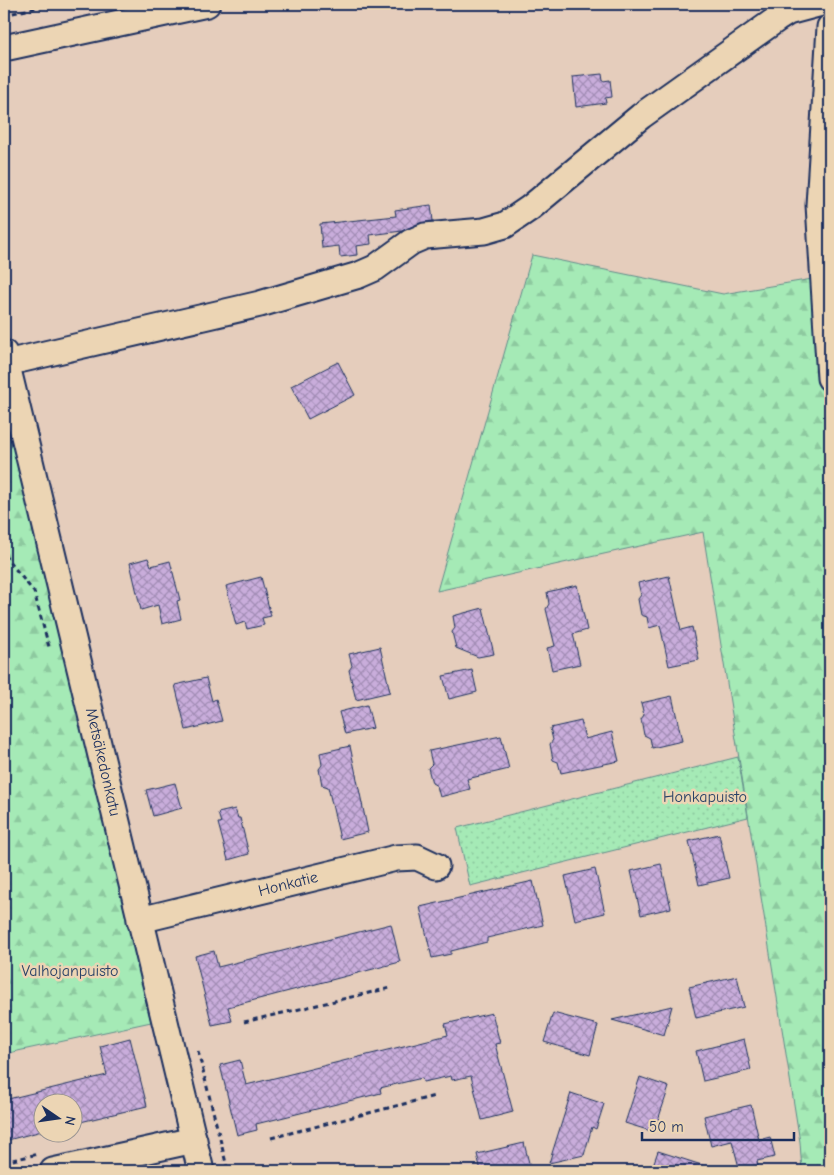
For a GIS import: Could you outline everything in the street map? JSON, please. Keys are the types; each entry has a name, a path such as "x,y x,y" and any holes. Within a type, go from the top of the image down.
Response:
{"street":[{"path":"4,48 207,4"},
{"path":"5,358 260,304 359,275 375,268 411,242 425,236 484,231 505,225 530,208 641,116 777,18 788,12 818,4"},
{"path":"830,27 819,205 830,378"},
{"name":"Metsäkedonkatu","path":"5,358 201,1171"},
{"name":"Honkatie","path":"140,920 396,858 417,857 436,866"},
{"path":"53,1171 194,1140"}],"path":[{"path":"4,15 54,4"},
{"path":"244,1022 390,988"},
{"path":"271,1138 435,1096"}],"green space":[{"path":"532,255 723,294 830,276 830,1171 802,1171 800,1142 703,532 437,591"},
{"name":"Valhojanpuisto","path":"4,406 151,1022 4,1054"},
{"name":"Honkapuisto","path":"738,757 748,817 470,886 457,828"}],"building":[{"path":"602,74 603,81 610,80 612,97 605,98 606,103 576,107 573,77"},
{"path":"431,205 433,221 420,223 402,231 370,235 371,244 356,246 357,255 340,257 339,246 322,248 320,224 396,216 395,210"},
{"path":"338,362 355,395 308,419 291,386"},
{"path":"148,558 151,566 170,561 180,600 177,601 181,619 162,624 158,605 141,610 130,563"},
{"path":"669,576 681,630 692,627 699,660 669,666 660,625 649,628 647,617 641,615 638,599 641,595 638,583"},
{"path":"261,577 271,616 262,618 264,625 247,629 245,622 236,625 226,586"},
{"path":"577,585 587,630 573,634 580,664 552,670 547,648 555,646 546,609 549,604 547,592"},
{"path":"483,608 494,654 478,657 456,648 452,632 455,628 453,616"},
{"path":"380,647 390,692 356,700 349,670 352,666 349,654"},
{"path":"472,670 477,692 449,699 443,676"},
{"path":"206,678 212,701 216,699 222,721 186,730 175,685"},
{"path":"672,696 682,741 652,748 650,738 644,735 641,719 644,715 641,703"},
{"path":"367,705 373,728 345,734 339,712"},
{"path":"581,721 585,739 612,732 619,761 561,773 558,762 553,760 550,744 553,740 550,728"},
{"path":"501,736 509,769 467,779 470,789 440,797 437,786 432,783 428,768 432,764 429,751"},
{"path":"350,746 368,832 340,839 328,787 322,785 319,769 322,765 320,753"},
{"path":"175,783 182,808 153,816 146,790"},
{"path":"235,809 238,818 240,818 249,854 228,860 218,823 221,823 218,813"},
{"path":"719,834 729,878 699,885 689,841"},
{"path":"661,864 671,908 641,915 631,871"},
{"path":"595,869 605,913 575,920 565,876"},
{"path":"533,881 543,925 487,938 487,942 432,958 420,907"},
{"path":"391,924 400,962 228,1007 232,1021 212,1025 195,956 214,951 218,967"},
{"path":"737,976 744,1007 696,1018 689,987"},
{"path":"672,1006 664,1035 612,1020"},
{"path":"492,1013 500,1043 495,1044 513,1112 482,1120 471,1076 452,1080 451,1076 423,1082 422,1078 380,1088 381,1093 256,1124 257,1130 237,1135 220,1065 240,1060 246,1085 448,1035 445,1024"},
{"path":"553,1013 598,1025 590,1055 544,1042"},
{"path":"130,1038 147,1106 82,1122 82,1092 37,1092 107,1075 100,1046"},
{"path":"744,1039 751,1070 703,1081 696,1051"},
{"path":"640,1077 669,1087 654,1132 625,1123"},
{"path":"32,1093 32,1134 4,1141 4,1100"},
{"path":"571,1093 604,1104 596,1129 592,1127 584,1155 549,1163"},
{"path":"751,1105 759,1140 770,1137 775,1157 757,1161 759,1171 740,1171 732,1141 711,1146 704,1116"},
{"path":"524,1143 531,1171 481,1171 477,1154"},
{"path":"658,1151 711,1168 710,1171 651,1171"}]}
